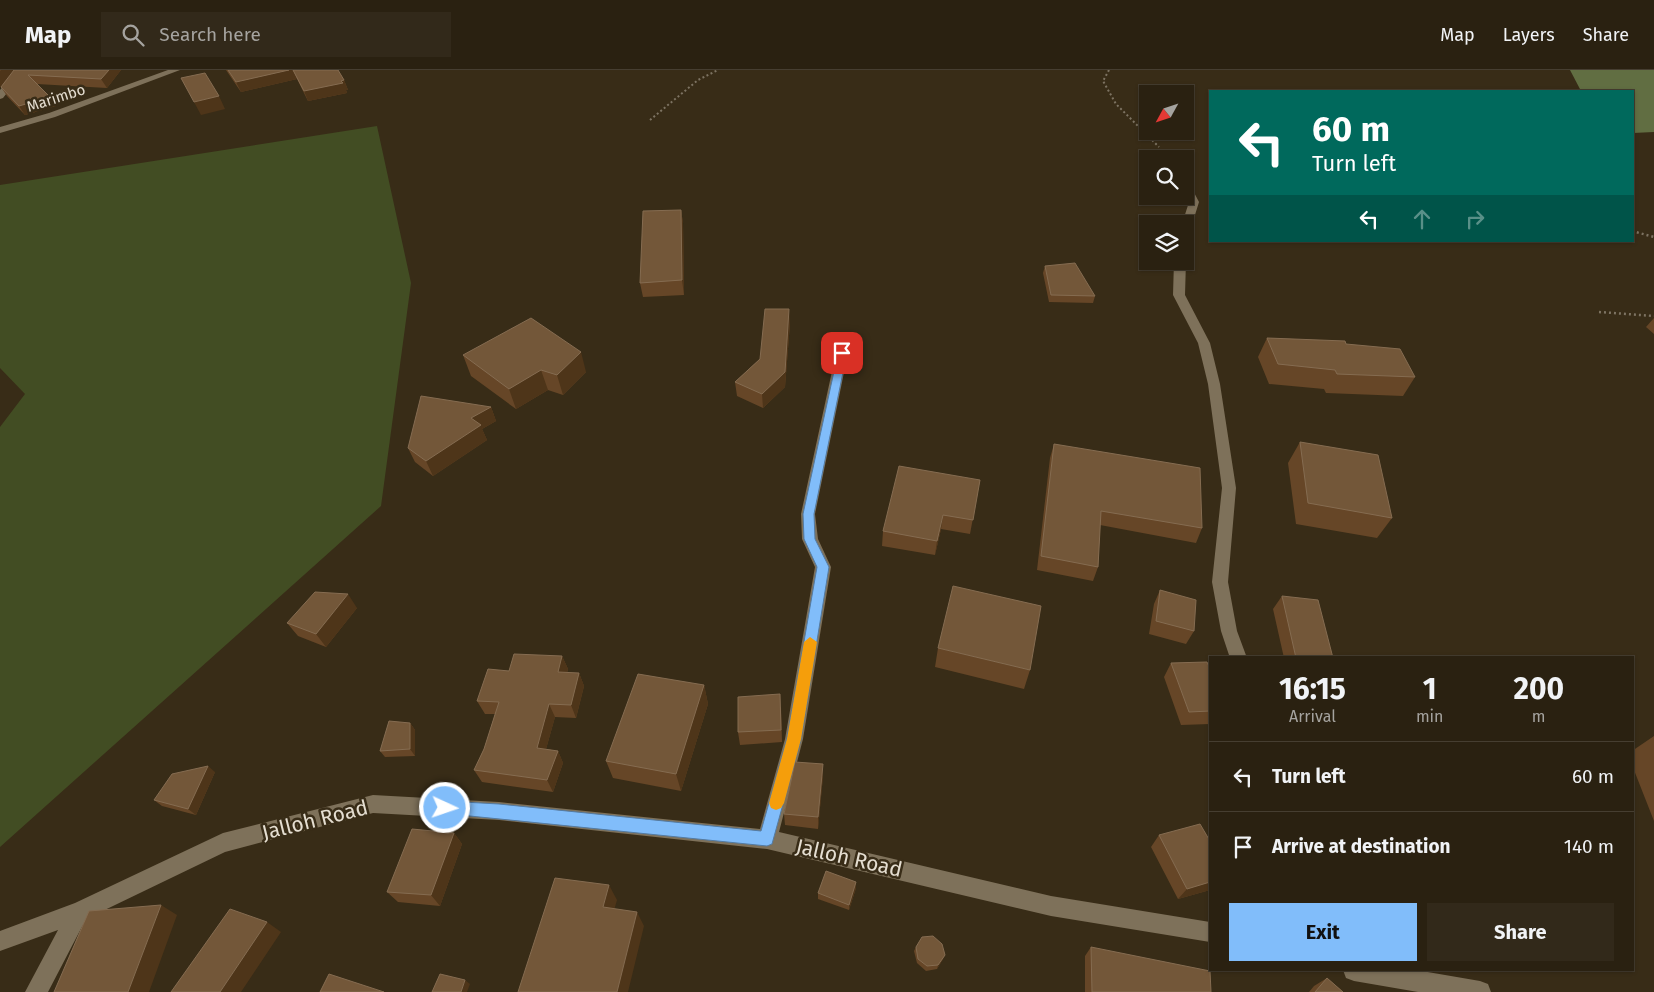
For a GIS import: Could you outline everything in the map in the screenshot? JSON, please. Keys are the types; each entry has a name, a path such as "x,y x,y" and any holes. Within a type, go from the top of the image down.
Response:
{"street":[{"path":"0,96 21,70"},
{"name":"Marimbo","path":"0,130 52,115 176,70"},
{"path":"1180,270 1179,295 1204,343 1214,384 1229,488 1220,582 1229,631 1238,656"},
{"path":"767,839 794,739 823,567 810,539 808,514 842,353"},
{"name":"Jalloh Road","path":"0,941 79,912 223,844 373,804 499,811 767,839 1051,906 1209,932"},
{"path":"36,992 79,912"},
{"path":"1360,971 1480,992"}],"path":[{"path":"650,120 698,80 718,70"},
{"path":"1109,70 1103,82 1116,104 1162,150"},
{"path":"1634,231 1654,237"},
{"path":"1599,312 1654,316"}],"green space":[{"path":"1570,70 1654,70 1654,132 1634,133 1634,90 1580,90"},
{"path":"377,126 411,283 381,506 0,847 0,427 25,394 0,368 0,185"}],"building":[{"path":"14,70 109,70 101,79 28,75 50,97 19,106 1,87"},
{"path":"228,70 289,70 236,82"},
{"path":"293,70 338,70 344,80 341,81 343,83 304,91"},
{"path":"205,73 219,96 194,102 181,78"},
{"path":"681,210 682,280 640,283 643,211"},
{"path":"1075,263 1095,296 1051,295 1045,266"},
{"path":"765,309 789,309 785,372 762,394 735,382 760,359"},
{"path":"531,318 581,352 557,375 541,370 509,389 463,355"},
{"path":"1267,338 1345,341 1346,344 1400,349 1415,377 1337,374 1335,370 1278,364"},
{"path":"421,396 491,407 471,418 481,425 426,461 408,448"},
{"path":"1300,442 1378,455 1392,518 1308,503"},
{"path":"1054,444 1200,468 1202,528 1101,511 1098,567 1041,556"},
{"path":"899,466 980,480 973,520 943,515 937,541 883,531"},
{"path":"953,586 1041,606 1030,670 938,648"},
{"path":"1160,590 1196,600 1194,631 1156,621"},
{"path":"315,592 348,594 316,634 287,623"},
{"path":"1282,596 1318,600 1332,656 1296,656"},
{"path":"514,654 562,656 558,672 579,673 571,705 549,704 537,748 558,751 547,780 474,770 484,749 499,702 477,701 488,669 509,671"},
{"path":"1207,662 1209,667 1209,711 1189,712 1171,663"},
{"path":"638,674 704,685 676,774 606,761"},
{"path":"780,694 781,730 738,732 738,697"},
{"path":"389,721 410,723 410,749 380,751"},
{"path":"795,762 823,764 818,817 784,814"},
{"path":"208,766 188,809 154,800 172,774"},
{"path":"1200,824 1209,839 1209,882 1187,889 1159,835"},
{"path":"412,829 454,833 431,895 387,892"},
{"path":"826,871 856,882 849,905 818,893"},
{"path":"555,878 609,885 603,907 637,912 617,992 518,992"},
{"path":"161,905 128,992 54,992 89,911"},
{"path":"230,909 267,922 220,992 171,992"},
{"path":"933,936 942,944 945,955 938,965 927,966 918,959 916,947 922,937"},
{"path":"1091,947 1210,971 1211,992 1092,992"},
{"path":"329,974 384,992 320,992"},
{"path":"440,974 465,980 461,992 432,992"},
{"path":"1327,978 1343,992 1315,992"}],"slow traffic":[{"path":"776,803 794,739 810,642"}],"route":[{"path":"445,808 499,811 767,839 794,739 823,567 810,539 808,514 842,353"}]}
